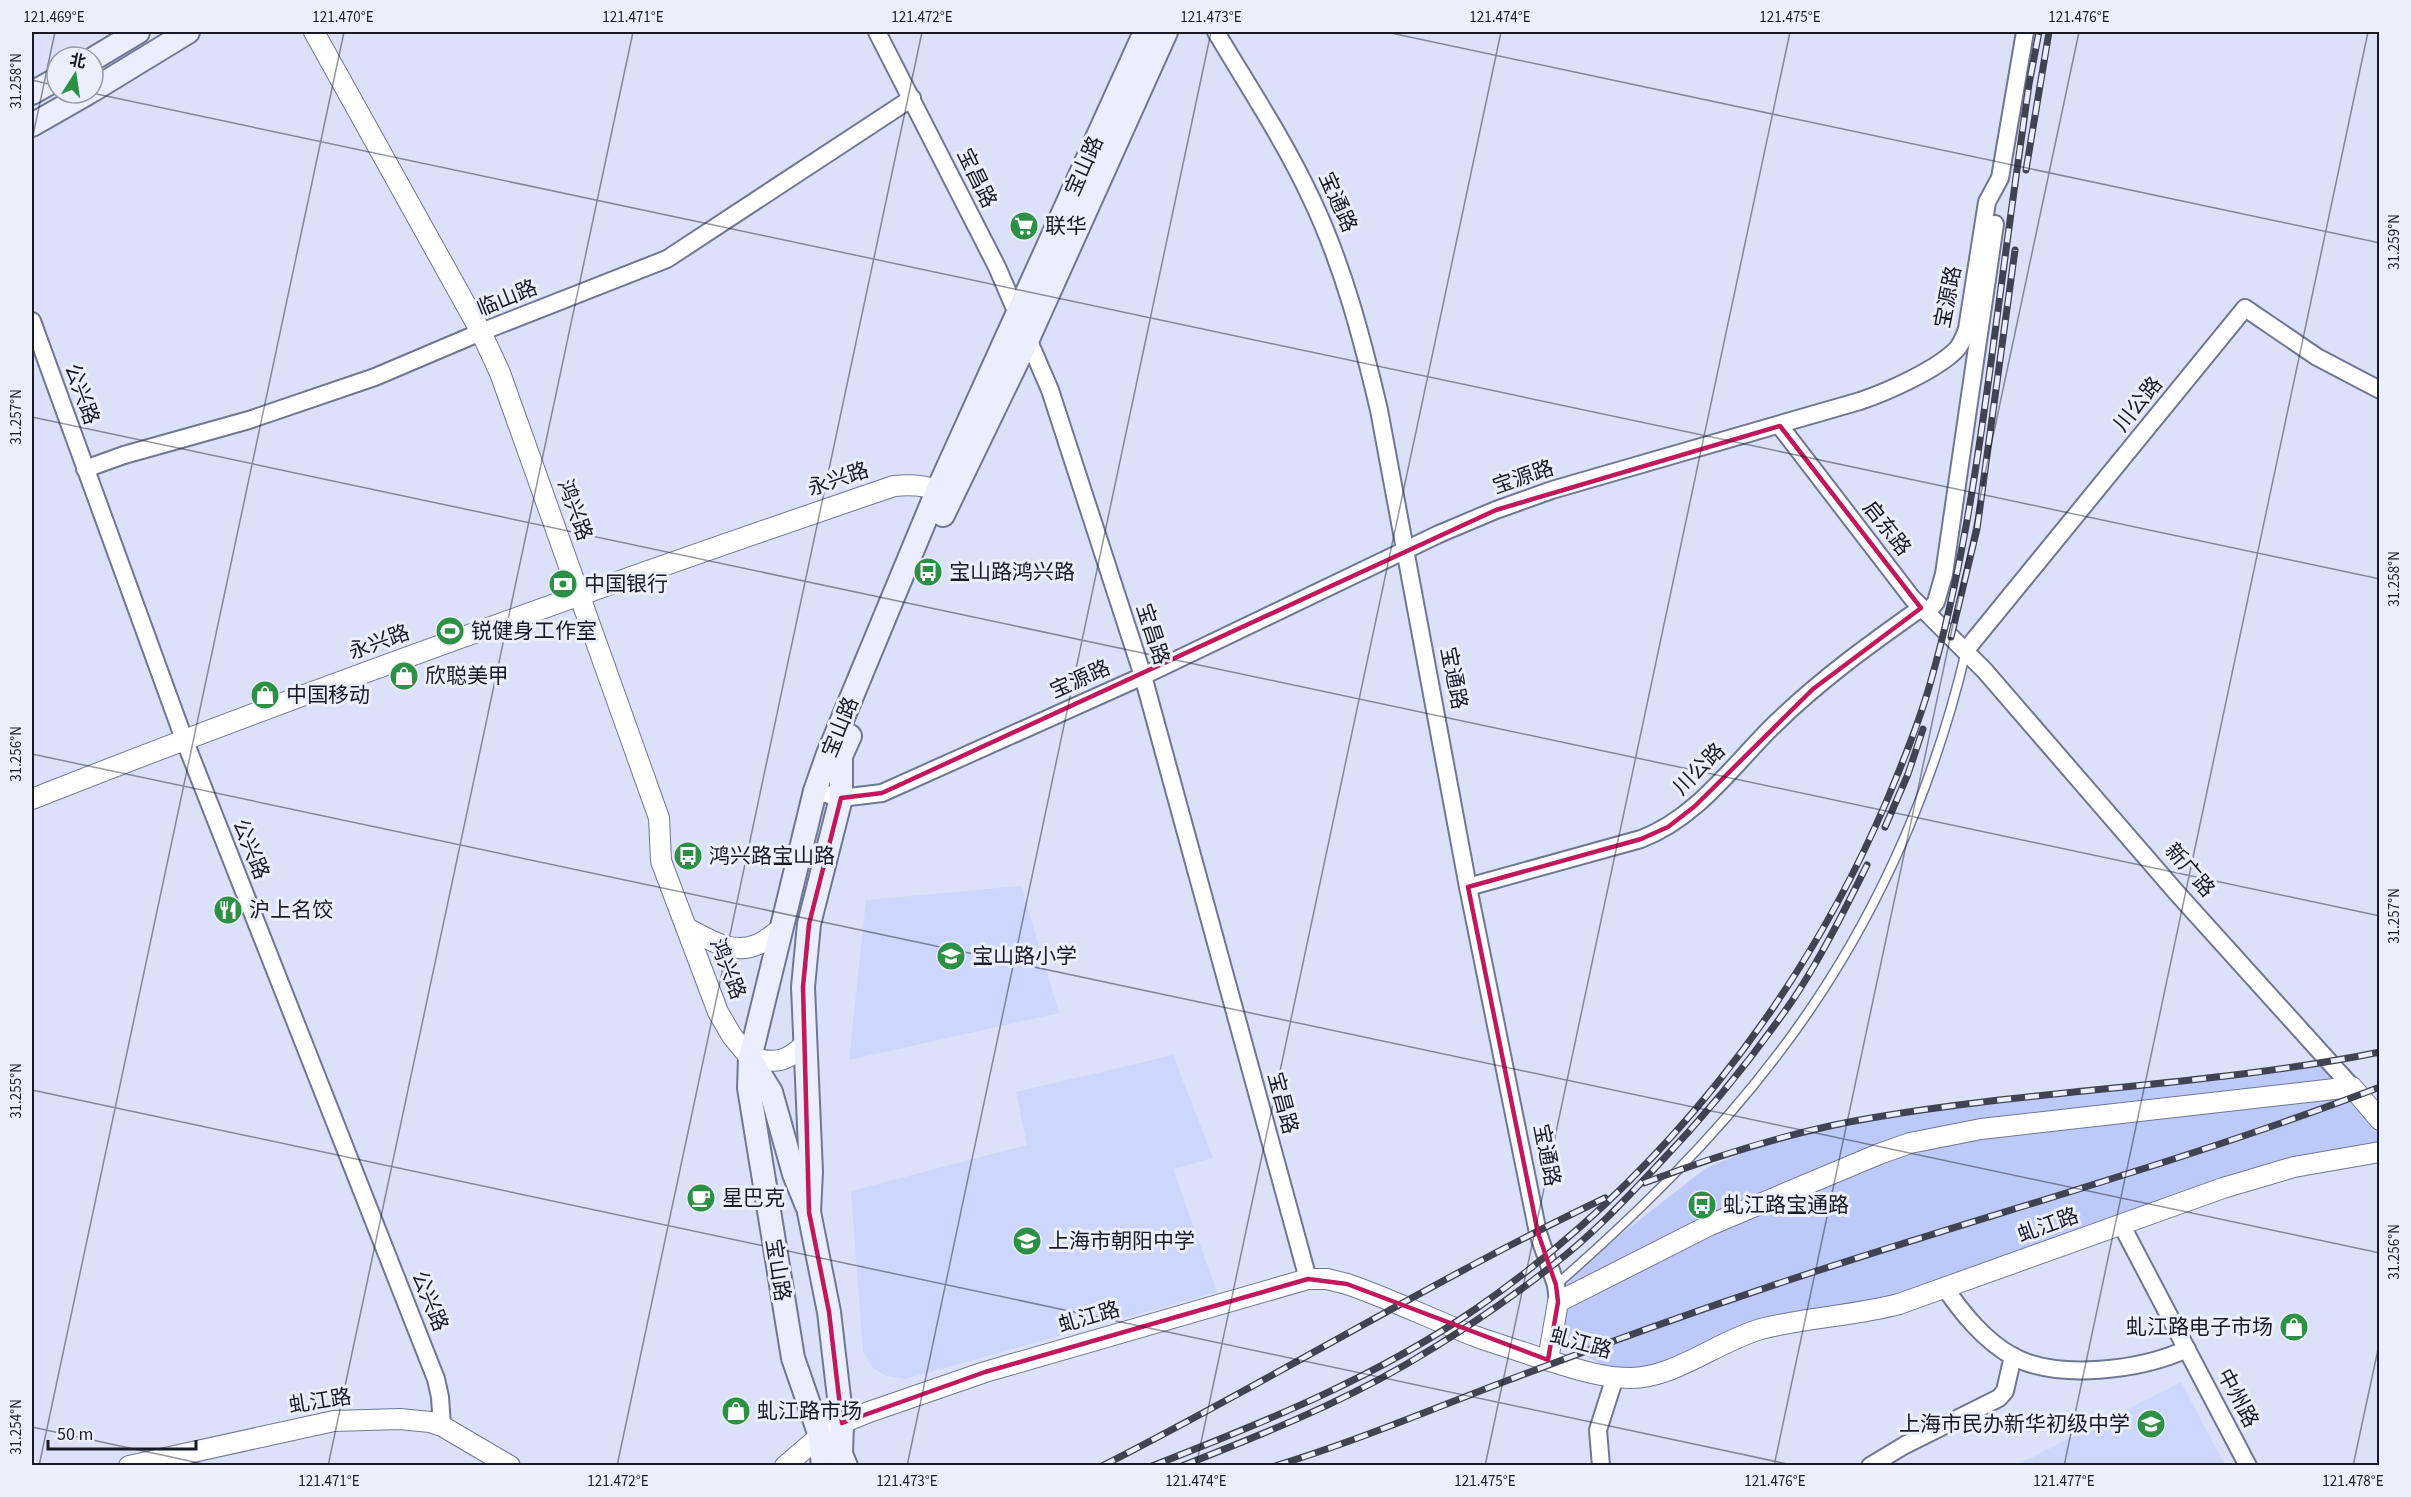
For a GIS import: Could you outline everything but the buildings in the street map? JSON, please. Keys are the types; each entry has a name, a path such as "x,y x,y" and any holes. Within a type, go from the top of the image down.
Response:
{"main road":[{"path":"105,52 138,32"},
{"path":"105,83 188,32"},
{"name":"宝山路","path":"846,1466 841,1454 842,1423 829,1312 809,1212 811,1172 803,987 809,924 841,798 841,756 1018,315 1145,32"},
{"name":"宝山路","path":"823,1466 820,1436 793,1358 749,1088 750,1058 815,791 828,754 945,493 1028,339 1166,32"},
{"path":"32,125 67,105"},
{"path":"750,1058 771,1092 794,1174 809,1212"}],"street":[{"name":"鸿兴路","path":"314,32 481,332 500,373 659,818 660,861 718,1012 732,1036 750,1058"},
{"name":"宝昌路","path":"877,32 912,98 1018,315 1050,390 1143,676 1308,1279"},
{"name":"宝通路","path":"1216,32 1296,169 1333,250 1370,374 1406,550 1468,887 1538,1233 1557,1294 1548,1360"},
{"name":"宝源路","path":"815,791 841,798 882,793 1143,676 1477,518 1533,496 1780,426 1887,390 1942,361 1956,350 1962,341 1968,322 1987,202 2000,178 2025,32"},
{"name":"临山路","path":"85,469 124,455 310,400 375,377 481,332 667,259 912,98"},
{"path":"1924,611 1936,602 1944,574 1975,370 2000,178"},
{"name":"川公路","path":"1966,650 2245,308 2316,357 2379,390"},
{"name":"公兴路","path":"32,321 184,740 436,1379 442,1426"},
{"name":"启东路","path":"1780,426 1924,611 1966,650"},
{"name":"永兴路","path":"32,800 184,740 579,594 894,486 915,484 945,493"},
{"name":"川公路","path":"1468,887 1641,839 1668,827 1695,806 1775,724 1813,689 1850,659 1924,611"},
{"name":"新广路","path":"1966,650 2176,892 2379,1120"},
{"path":"687,928 718,944 734,948 756,945 781,929"},
{"path":"750,1058 772,1063 791,1057 804,1045"},
{"name":"虬江路","path":"1557,1294 1710,1225 1870,1157 1910,1143 1981,1128 2352,1087"},
{"name":"虬江路","path":"785,1466 820,1436 842,1423 986,1372 1308,1279 1327,1279 1347,1284 1479,1337 1548,1360 1615,1377 1632,1378 1665,1371 1761,1329 1878,1309 1945,1288 2121,1224 2269,1174 2379,1152"},
{"name":"中州路","path":"2121,1224 2247,1466"},
{"path":"1945,1288 1976,1329 2013,1356 2041,1365 2063,1369 2110,1369 2151,1363 2187,1349"},
{"path":"1870,1466 1905,1445 1999,1398 2005,1391 2013,1356"},
{"path":"1601,1466 1598,1430 1615,1377"},
{"name":"虬江路","path":"129,1466 334,1421 416,1419 442,1426 510,1466"}],"lane":[{"path":"1557,1294 1698,1149 1778,1055 1810,1011 1864,919 1913,820 1943,739 1966,650"}],"highlighted area":[{"path":"1780,426 1921,608 1813,689 1695,806 1668,827 1641,839 1468,887 1538,1233 1556,1285 1558,1302 1548,1360 1347,1284 1308,1279 985,1372 842,1423 829,1312 809,1212 803,987 809,924 841,798 882,793 1496,510"}],"shaded area":[{"name":"宝山路小学","path":"1021,886 1059,1013 849,1060 866,900"},
{"name":"上海市朝阳中学","path":"1173,1055 1213,1158 1173,1169 1217,1292 905,1379 886,1376 873,1368 863,1352 851,1191 1027,1145 1016,1092"},
{"path":"2325,1063 2379,1120 2379,1146 1879,1302 1653,1368 1608,1368 1561,1342 1556,1285 1706,1168 1779,1138 1870,1118 1957,1105"},
{"name":"上海市民办新华初级中学","path":"2181,1382 2225,1465 2017,1465"}],"railway":[{"path":"1152,1466 1278,1415 1400,1356 1477,1308 1543,1258 1605,1204 1664,1145 1718,1082 1767,1016 1812,947 1852,875 1905,757 1930,684 1951,603 1974,479 2029,84 2039,32"},
{"path":"2026,170 2049,32"},
{"path":"1951,637 1977,529 2015,250"},
{"path":"1885,827 1908,774 1923,729"},
{"path":"1182,1466 1323,1407 1405,1365 1499,1305 1580,1243 1674,1148 1710,1108 1760,1045 1813,968 1867,865"},
{"path":"1644,1183 1756,1145 1842,1123 1998,1100 2253,1073 2380,1052"},
{"path":"1275,1466 1363,1436 1713,1306 2232,1140 2380,1087"},
{"path":"1102,1466 1478,1262 1605,1198"}],"place":[{"name":"联华","path":"1024,226"},
{"name":"宝山路鸿兴路","path":"928,572"},
{"name":"中国银行","path":"563,584"},
{"name":"锐健身工作室","path":"450,631"},
{"name":"欣聪美甲","path":"404,676"},
{"name":"中国移动","path":"265,695"},
{"name":"鸿兴路宝山路","path":"688,856"},
{"name":"沪上名饺","path":"228,910"},
{"name":"宝山路小学","path":"951,956"},
{"name":"星巴克","path":"701,1198"},
{"name":"虬江路宝通路","path":"1702,1205"},
{"name":"上海市朝阳中学","path":"1027,1241"},
{"name":"虬江路电子市场","path":"2294,1327"},
{"name":"虬江路市场","path":"736,1411"},
{"name":"上海市民办新华初级中学","path":"2151,1424"}]}
